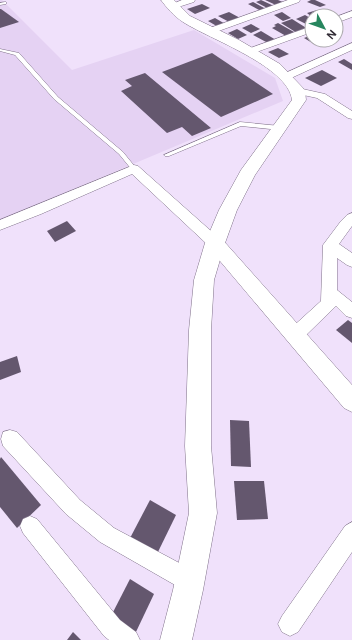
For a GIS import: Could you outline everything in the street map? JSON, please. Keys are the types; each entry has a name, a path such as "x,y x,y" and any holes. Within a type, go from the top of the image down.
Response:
{"main road":[{"path":"176,2 186,19 275,67 292,84 298,100 247,174 228,210 215,243 204,280 200,330 198,446 203,513 190,581 176,640"}],"street":[{"path":"210,32 296,0"},
{"path":"248,52 304,32"},
{"path":"292,84 352,46"},
{"path":"292,84 320,96 352,116"},
{"path":"0,225 134,169 215,243 352,401"},
{"path":"295,335 329,304 330,245 352,218"},
{"path":"330,245 352,261"},
{"path":"329,292 352,311"},
{"path":"10,439 73,507 107,535 190,581"},
{"path":"30,526 112,628 128,640"},
{"path":"290,624 352,533"}],"lane":[{"path":"0,4 5,3"},
{"path":"0,50 17,54 56,98 121,153 134,169"},
{"path":"167,155 240,124 280,128"}],"shaded area":[{"path":"0,0 2,0 72,70 194,30 275,78 283,101 0,220"}],"building":[{"path":"261,0 274,6 269,9 256,2"},
{"path":"265,0 278,0 285,3 278,6"},
{"path":"315,0 326,5 320,7 307,2"},
{"path":"253,2 266,9 261,11 248,4"},
{"path":"202,4 210,8 195,14 187,9"},
{"path":"1,9 19,22 0,28"},
{"path":"229,12 242,19 231,23 218,16"},
{"path":"282,12 291,18 283,21 274,15"},
{"path":"304,15 304,23 296,19"},
{"path":"215,18 227,25 220,28 208,21"},
{"path":"292,19 304,26 304,30 297,33 281,23"},
{"path":"278,23 294,32 286,36 272,28"},
{"path":"251,24 260,29 251,33 242,28"},
{"path":"237,29 247,35 238,39 228,33"},
{"path":"261,31 276,40 268,43 253,35"},
{"path":"278,48 289,54 279,58 268,52"},
{"path":"212,53 273,94 221,117 162,72"},
{"path":"344,59 352,64 352,70 338,62"},
{"path":"322,70 337,78 321,86 305,78"},
{"path":"145,73 211,128 192,136 182,127 167,133 121,91 132,86 125,80"},
{"path":"67,221 76,231 55,242 47,231"},
{"path":"348,320 352,323 352,343 336,330"},
{"path":"17,356 21,372 0,380 0,362"},
{"path":"230,420 249,421 251,467 231,466"},
{"path":"1,457 41,505 17,528 0,507"},
{"path":"234,481 264,481 268,519 237,520"},
{"path":"150,500 176,515 156,556 129,540"},
{"path":"130,579 154,594 135,634 110,618"},
{"path":"73,632 81,640 67,640"}]}
